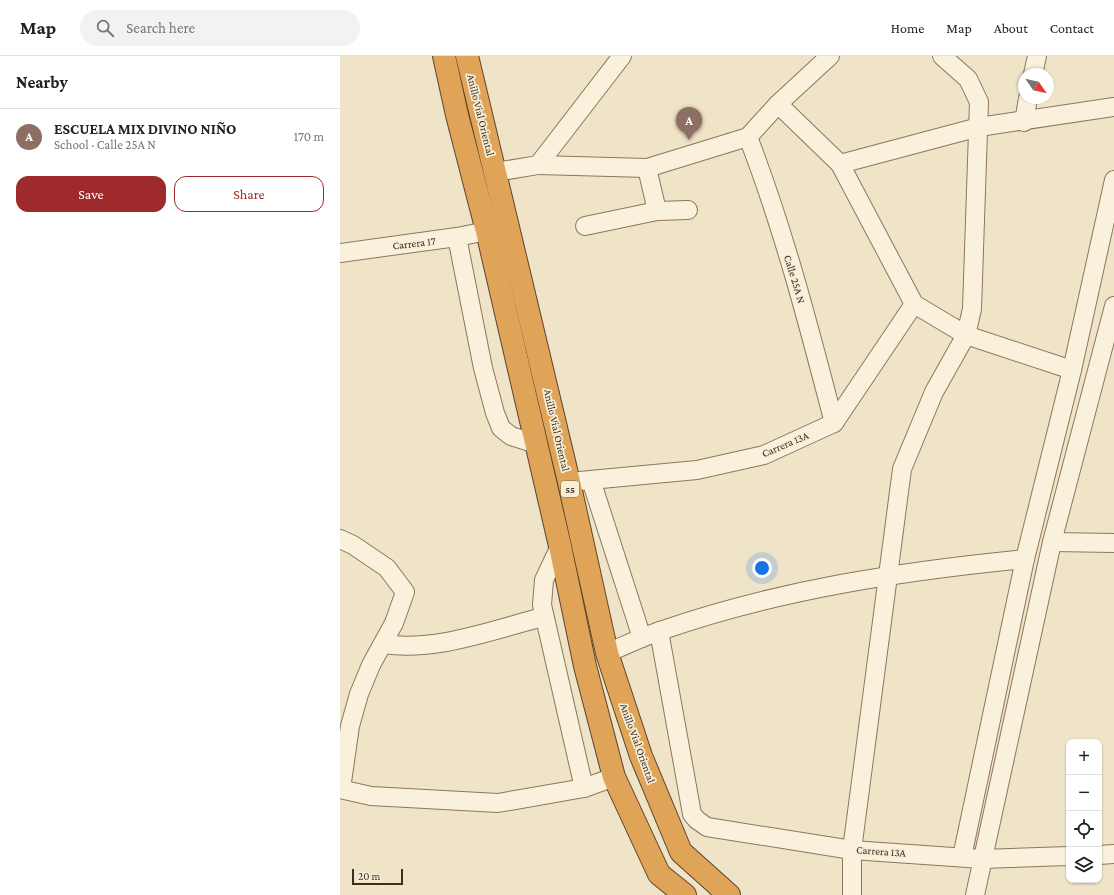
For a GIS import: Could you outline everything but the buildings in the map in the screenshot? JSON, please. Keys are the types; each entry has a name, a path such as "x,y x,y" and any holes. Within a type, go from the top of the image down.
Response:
{"highway":[{"name":"Anillo Vial Oriental","path":"444,56 457,115 487,231 560,546 573,615 614,777 659,874 685,895"},
{"name":"Anillo Vial Oriental","path":"467,56 569,482 606,653 641,756 681,852 729,895"}],"street":[{"path":"538,165 622,56"},
{"path":"496,172 538,165 647,168 748,137 778,104 830,56"},
{"path":"852,895 852,850 902,469 934,392 966,335 972,309 979,102 968,79 942,56"},
{"path":"1034,68 1037,56"},
{"path":"778,104 840,164 914,304 966,335 1072,370"},
{"path":"1024,122 1027,104"},
{"path":"840,164 979,127 1024,122 1114,107"},
{"name":"Calle 25A N","path":"748,137 769,192 806,315 834,423"},
{"path":"647,168 657,211"},
{"path":"962,857 1025,560 1072,370 1114,180"},
{"path":"585,226 657,211 688,210"},
{"name":"Carrera 17","path":"340,253 457,238 487,231"},
{"path":"457,238 483,368 495,413 501,428 511,436 536,444"},
{"path":"834,423 914,304"},
{"path":"974,895 1052,542 1114,306"},
{"name":"Carrera 13A","path":"569,482 697,470 764,455 834,423"},
{"path":"592,480 642,638"},
{"path":"340,539 353,545 387,568 404,592 394,623 371,666 345,725 340,789 371,796 498,803 584,788 614,777"},
{"path":"1052,542 1114,543"},
{"path":"560,546 544,580 542,605 543,617 584,788"},
{"path":"606,653 659,631 739,606 817,589 889,576 962,565 1025,560"},
{"path":"383,644 397,646 430,646 543,617"},
{"name":"Carrera 13A","path":"659,631 692,814 697,820 707,827 852,850 982,859 1066,856"},
{"path":"1102,855 1114,854"}],"place":[{"name":"ESCUELA MIX DIVINO NIÑO","path":"689,140"}]}
